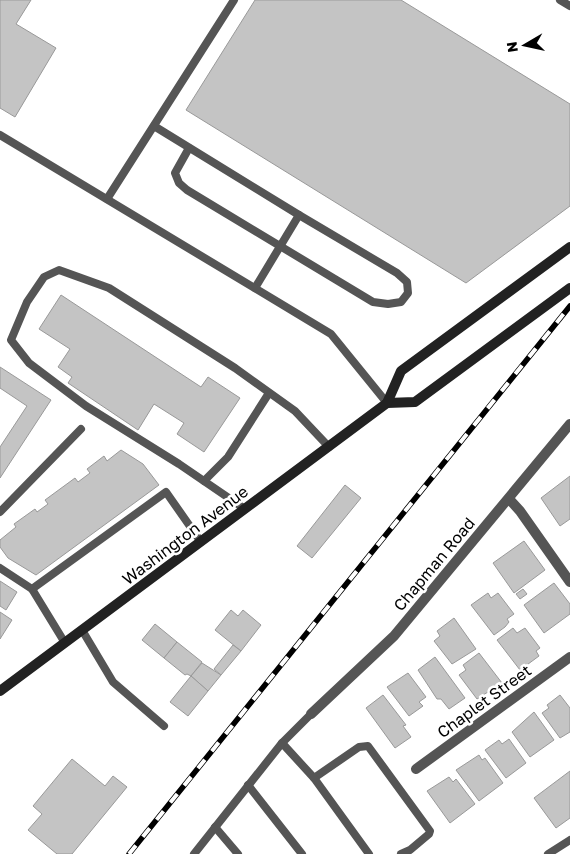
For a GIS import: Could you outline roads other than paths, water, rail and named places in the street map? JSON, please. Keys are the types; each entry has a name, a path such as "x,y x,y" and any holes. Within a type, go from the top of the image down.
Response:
{"main road":[{"name":"Washington Avenue","path":"0,691 387,403 402,371 570,246"},
{"path":"387,403 415,402 570,288"}],"street":[{"name":"Chapman Road","path":"311,714 394,636 570,424"},
{"path":"508,499 520,511 570,582"},
{"name":"Chaplet Street","path":"416,769 570,657"}],"lane":[{"path":"107,199 234,0"},
{"path":"560,0 570,6"},
{"path":"154,126 299,216 397,273 407,282 408,293 401,302 388,304 373,302 179,183 175,173 189,148"},
{"path":"0,135 331,334 387,403"},
{"path":"255,288 299,216"},
{"path":"245,509 86,406 29,363 11,340 27,302 44,276 59,270 109,288 269,392 295,411 329,447"},
{"path":"204,481 228,457 269,392"},
{"path":"0,512 81,429"},
{"path":"32,589 166,492 201,542"},
{"path":"0,568 32,589 65,643"},
{"path":"82,630 113,682 164,726"},
{"path":"194,854 282,742 311,714"},
{"path":"282,742 314,778 369,854"},
{"path":"314,778 358,746 368,746 430,831 410,850 401,854"},
{"path":"248,786 302,854"},
{"path":"215,827 238,854"},
{"path":"548,854 570,840"}],"railway":[{"path":"129,854 570,306"}]}
